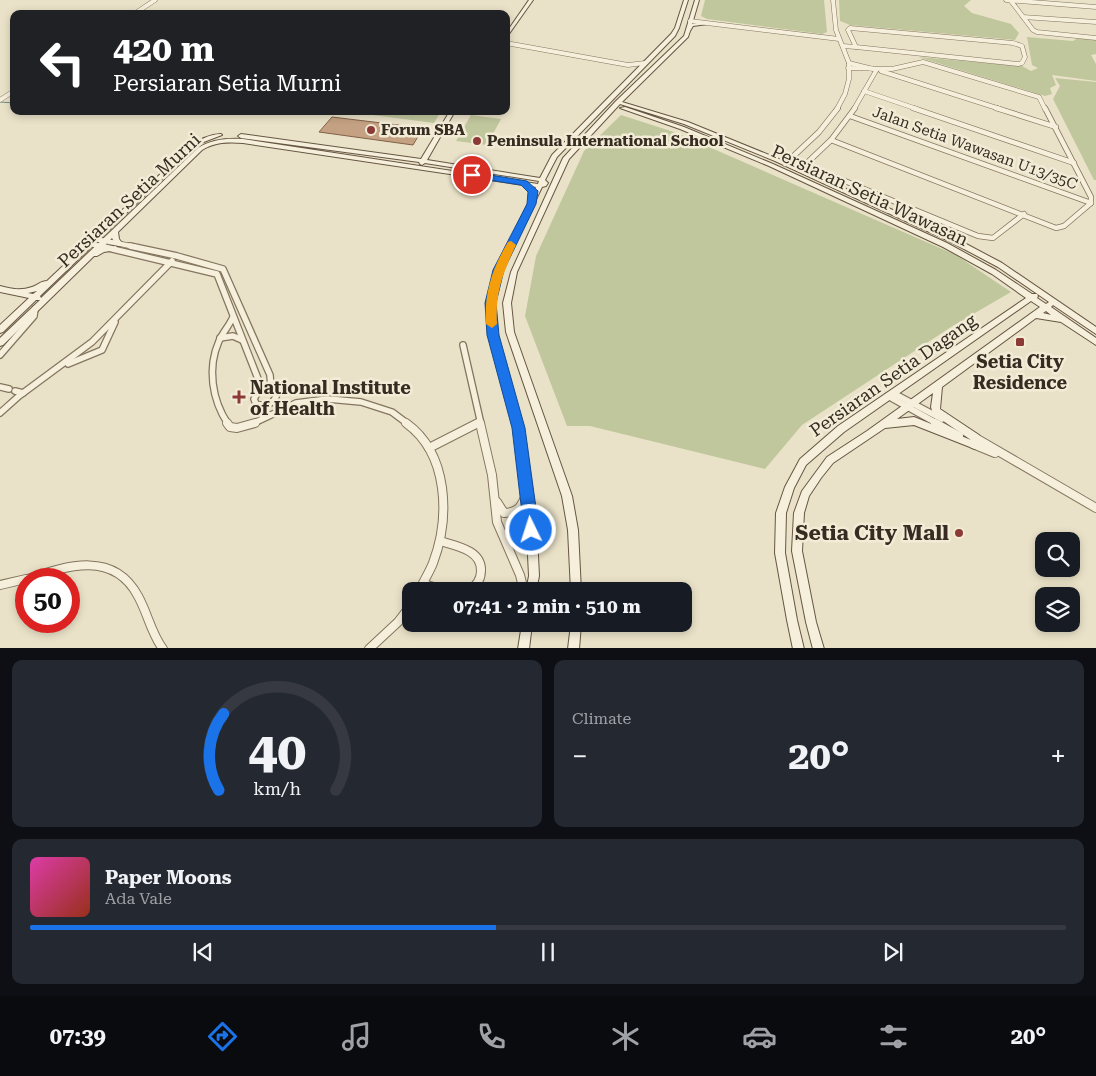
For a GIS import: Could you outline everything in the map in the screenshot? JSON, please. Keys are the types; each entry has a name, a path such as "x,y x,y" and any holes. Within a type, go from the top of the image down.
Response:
{"street":[{"path":"140,10 155,0"},
{"path":"510,31 531,0"},
{"path":"673,34 686,0"},
{"path":"576,582 573,530 567,496 510,332 507,303 514,272 566,158 574,147 601,122 630,90 686,36 696,0"},
{"path":"769,164 785,164 822,130 839,109 846,90 848,65 843,46 837,34 833,0"},
{"path":"1006,0 1096,7"},
{"path":"1011,1 1033,30 1037,32 1096,38"},
{"path":"693,11 696,19 706,23"},
{"path":"1023,17 1096,22"},
{"path":"533,582 531,514 519,428 493,335 490,303 499,270 543,183 548,168 564,144 618,92 673,34 690,21 839,39"},
{"path":"687,31 692,25 706,23"},
{"path":"825,37 843,46 856,48 1018,64 1024,61 1022,46 1013,43 853,28 848,30 856,48"},
{"path":"825,37 837,34"},
{"path":"510,45 628,64 645,63"},
{"path":"510,45 628,68 634,74"},
{"path":"831,140 1056,228 1064,226 1091,203 1091,198 1042,100 1028,93 923,62 875,69"},
{"path":"848,65 875,69 1056,127"},
{"path":"875,69 850,116 831,140 809,161 809,164 815,169 945,223 989,238 997,237 1024,214"},
{"path":"601,122 616,113 636,110 630,101 630,90"},
{"path":"864,91 1074,163"},
{"path":"617,104 618,92"},
{"path":"598,111 617,104"},
{"name":"Persiaran Setia Wawasan","path":"617,104 686,123 785,164 969,247 1000,265 1096,331"},
{"name":"Persiaran Setia Wawasan","path":"636,110 769,164 944,245 994,272 1070,322 1096,342"},
{"path":"422,164 450,115"},
{"name":"Jalan Setia Wawasan U13/35C","path":"850,116 1091,203"},
{"name":"Persiaran Setia Murni","path":"0,330 190,149 209,138 231,135 408,158 422,164 442,164 525,180"},
{"name":"Persiaran Setia Murni","path":"0,343 200,150 218,140 422,164 543,183"},
{"path":"408,158 421,157 428,153"},
{"path":"428,153 442,164"},
{"path":"785,164 788,173"},
{"path":"531,204 533,191 525,180 538,175 548,168"},
{"path":"543,183 558,173"},
{"path":"543,183 548,197"},
{"path":"115,231 117,246"},
{"path":"93,242 177,256 223,269 270,375 271,388"},
{"path":"86,259 102,250 117,246 213,271 234,317 262,389"},
{"path":"1,410 59,368 117,318 177,256"},
{"path":"16,293 34,289 57,276"},
{"path":"0,289 44,300"},
{"path":"1019,290 1023,298 1021,304"},
{"name":"Persiaran Setia Dagang","path":"799,648 780,553 781,513 790,487 803,462 818,447 891,394 1040,292"},
{"path":"10,321 22,302 16,293"},
{"name":"Persiaran Setia Dagang","path":"819,648 797,551 799,513 805,494 830,460 1054,301"},
{"path":"0,355 34,316 35,309"},
{"path":"1035,315 1057,317 1070,322"},
{"path":"234,317 220,338 212,363 211,376 221,411 230,427 241,429 294,404 322,400 361,402 395,415 410,426 429,448 440,474 444,493 445,515 440,541 424,582"},
{"path":"59,368 102,350 117,318"},
{"path":"220,338 233,336 242,340"},
{"path":"463,345 496,500 501,536 522,582"},
{"path":"938,384 934,407 936,411 976,442"},
{"path":"0,387 23,393"},
{"path":"271,388 276,391 276,396 269,404 262,406 256,404 254,399 256,393 262,389 271,388"},
{"path":"891,394 1096,508"},
{"path":"883,424 914,421 976,442"},
{"path":"429,448 479,422"},
{"path":"496,500 504,513 514,513 521,507 527,491"},
{"path":"440,541 466,549 478,558 481,573 478,582"},
{"path":"61,568 90,564 106,568 121,575 134,588 155,639 163,648"},
{"path":"0,585 15,582"},
{"path":"369,648 402,617"},
{"path":"523,648 526,632"},
{"path":"573,648 575,632"}],"green space":[{"path":"705,0 824,0 827,32 822,34 707,19 701,16"},
{"path":"839,0 971,0 964,6 972,13 1011,24 1019,33 1015,40 850,25 840,21"},
{"path":"1027,37 1073,41 1078,38 1096,40 1096,54 1091,55 1096,64 1096,81 1052,75 1056,85 1050,88 1052,94 1045,96 918,57 1022,66 1031,71 1038,68 1032,65"},
{"path":"1055,78 1096,82 1096,180 1094,180 1053,99 1060,86"},
{"path":"373,115 439,115 434,123"},
{"path":"471,115 501,119 487,145 456,141"},
{"path":"621,115 677,133 956,255 1011,292 951,327 802,425 765,469 590,426 567,426 525,316 536,256 584,151"}],"building":[{"name":"Forum SBA","path":"332,117 423,128 413,145 319,132"}],"waterway":[{"path":"0,102 10,103"}],"slow traffic":[{"path":"492,324 490,303 499,270 511,245"}],"place":[{"name":"Forum SBA","path":"371,130"},
{"name":"Peninsula International School","path":"477,141"},
{"name":"Setia City Residence","path":"1020,342"},
{"name":"National Institute of Health","path":"239,397"},
{"name":"Setia City Mall","path":"959,533"}],"route":[{"path":"472,175 524,183 533,191 531,204 499,270 490,303 493,335 519,428 531,514 531,530"}]}
